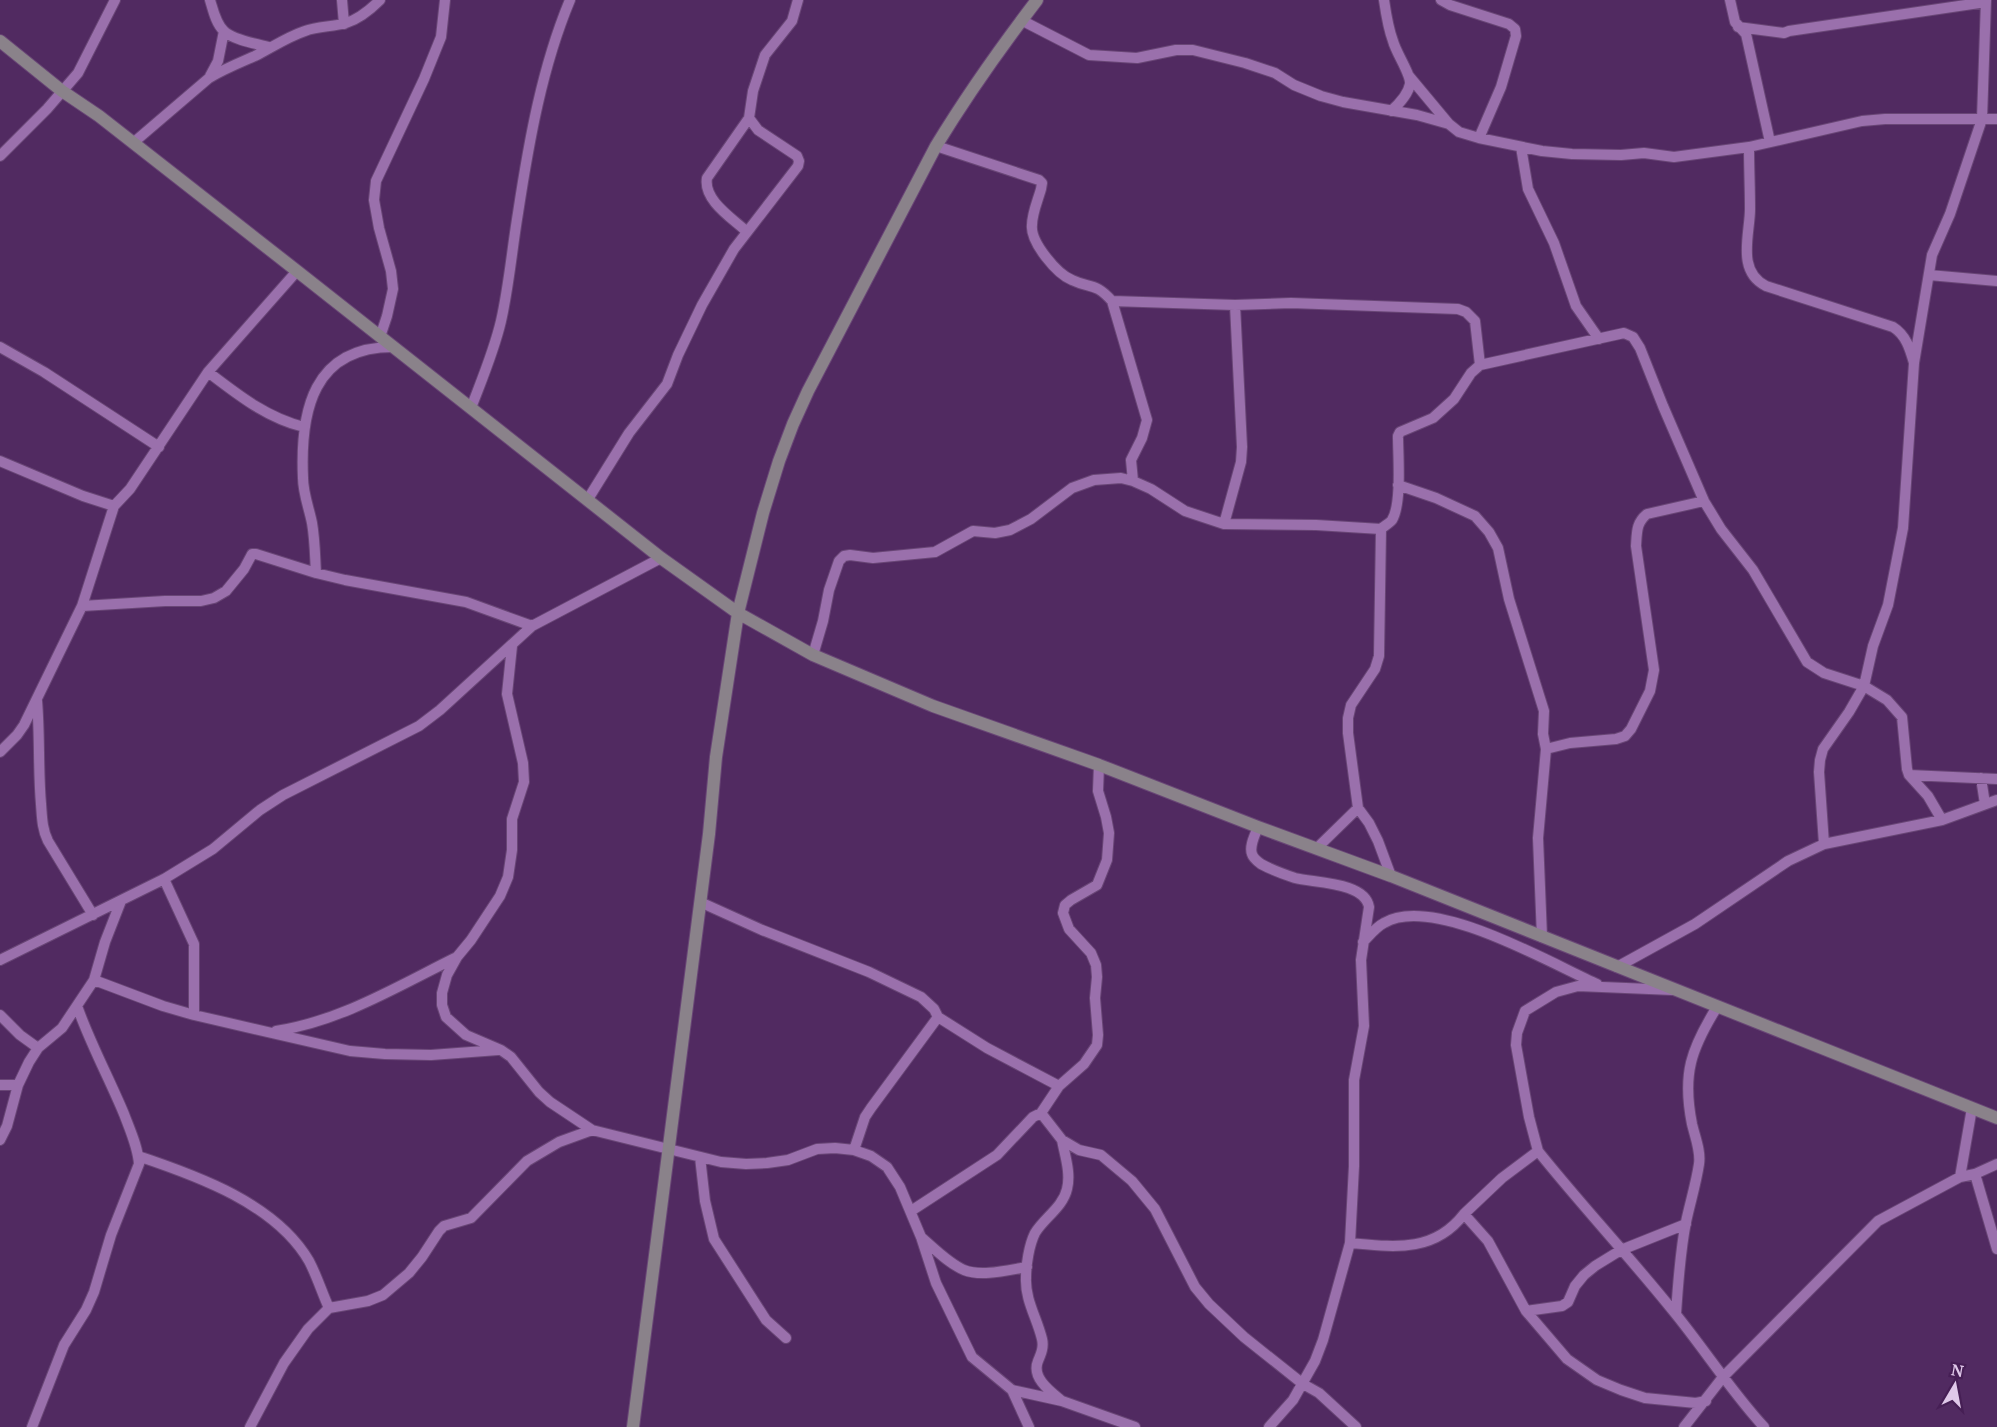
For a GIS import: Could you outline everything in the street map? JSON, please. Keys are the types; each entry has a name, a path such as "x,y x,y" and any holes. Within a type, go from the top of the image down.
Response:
{"street":[{"path":"0,156 78,74 115,0"},
{"path":"210,0 224,31 245,41 269,47"},
{"path":"342,0 344,24"},
{"path":"133,143 209,78 269,47 309,30 344,24 366,12 380,0"},
{"path":"380,337 393,289 391,271 374,200 376,181 424,80 441,37 445,0"},
{"path":"471,408 501,319 543,81 570,0"},
{"path":"746,231 707,192 707,178 749,118 753,91 765,55 792,21 798,0"},
{"path":"633,1427 700,902 716,757 738,613 763,513 793,424 808,392 936,146 961,105 1037,0"},
{"path":"1384,0 1386,18 1401,62 1449,124 1459,132 1521,147 1572,154 1644,153 1674,157 1749,147 1862,121 1997,119"},
{"path":"1441,0 1509,24 1515,29 1516,36 1501,87 1479,138"},
{"path":"1730,0 1735,22 1746,34 1770,142"},
{"path":"1738,27 1784,33 1986,1 1982,119 1950,214 1934,247 1914,363 1903,528 1888,605 1873,646 1863,686 1849,712 1823,749 1820,760 1824,844"},
{"path":"1021,20 1089,55 1137,58 1176,50 1193,50 1275,73 1294,85 1320,96 1366,108 1417,115 1449,124"},
{"path":"209,78 218,61 224,31"},
{"path":"0,41 662,558 738,613 813,655 933,706 1099,765 1391,876 1997,1118"},
{"path":"1391,111 1406,95 1410,86 1409,75"},
{"path":"588,500 629,433 667,384 678,355 721,270 746,231 798,166 797,156 758,130 749,118"},
{"path":"936,146 1039,180 1042,183 1041,189 1031,226 1043,252 1053,267 1072,281 1100,288 1112,301 1147,420 1142,438 1131,460 1133,481"},
{"path":"1521,147 1528,189 1554,243 1576,306 1599,339"},
{"path":"1749,147 1750,218 1745,245 1746,255 1756,277 1766,286 1893,327 1904,338 1914,363"},
{"path":"0,752 17,735 38,701 82,606 114,506 130,489 208,372 297,271"},
{"path":"1929,275 1997,281"},
{"path":"1112,301 1235,305 1291,303 1458,309 1466,312 1475,321 1480,365"},
{"path":"1224,524 1241,462 1242,447 1235,305"},
{"path":"813,655 829,590 839,561 844,556 873,558 935,552 973,531 1010,530 1031,519 1072,488 1094,480 1121,478 1133,481 1151,489 1185,511 1224,524 1316,525 1381,529 1392,520 1398,485 1398,436 1400,432 1433,418 1454,399 1471,373 1480,365 1624,333 1633,337 1637,342 1704,501 1721,530 1753,570 1807,662 1824,673 1863,686 1887,700 1902,717 1905,763 1909,775 1928,796 1942,820"},
{"path":"0,346 159,447"},
{"path":"316,573 314,540 303,478 304,427 314,390 327,371 340,361 369,349 393,347"},
{"path":"208,372 261,410 304,427"},
{"path":"0,461 83,496 114,506"},
{"path":"1398,485 1436,498 1475,516 1489,532 1498,548 1509,599 1544,711 1543,734 1546,749 1538,838 1542,937"},
{"path":"1546,749 1570,743 1616,739 1625,736 1631,729 1650,691 1654,670 1636,546 1640,520 1647,514 1704,501"},
{"path":"1381,529 1379,656 1375,669 1351,705 1348,733 1358,808 1378,841 1391,876"},
{"path":"82,606 201,601 214,598 226,591 254,554 316,573 403,592 456,600 532,626"},
{"path":"0,960 164,879 213,849 260,810 283,795 420,726 532,626 662,558"},
{"path":"512,646 507,694 523,763 524,782 512,819 512,850 508,877 500,896 447,975 442,993 442,1005 446,1017 466,1035 501,1050 520,1066 539,1092 550,1102 592,1130 721,1162 767,1163 788,1160 817,1149 854,1150 872,1156 887,1167 900,1187 921,1237 936,1283 972,1356 1012,1390 1029,1427"},
{"path":"38,701 38,750 43,827 48,841 93,915"},
{"path":"911,1211 997,1155 1033,1117 1041,1113 1059,1086 1084,1064 1097,1045 1096,965 1091,953 1069,929 1063,913 1065,905 1071,900 1097,885 1107,860 1109,833 1107,817 1098,792 1099,765"},
{"path":"1909,775 1997,779"},
{"path":"1981,778 1985,804"},
{"path":"1617,967 1695,924 1788,861 1824,844 1942,820 1997,800"},
{"path":"1317,848 1358,808"},
{"path":"1258,827 1251,847 1256,861 1270,869 1298,879 1323,882 1352,890 1365,896 1369,906 1360,960 1364,1026 1354,1080 1355,1147 1350,1243 1323,1340 1303,1384 1293,1400 1269,1427"},
{"path":"164,879 194,944 194,1015"},
{"path":"0,1140 7,1126 18,1085 38,1048 62,1028 94,980 105,942 121,901"},
{"path":"700,902 762,930 869,972 921,997 934,1009 938,1017 987,1048 1059,1086"},
{"path":"1363,942 1384,923 1398,918 1413,916 1438,918 1528,950 1602,987"},
{"path":"270,1032 308,1025 347,1012 457,957"},
{"path":"94,980 194,1015 350,1051 431,1055 501,1050"},
{"path":"1676,990 1578,986 1556,992 1525,1011 1517,1033 1516,1045 1529,1117 1538,1151 1676,1314 1764,1427"},
{"path":"33,1427 64,1345 86,1310 94,1292 111,1235 137,1169 138,1156 125,1117 77,1006"},
{"path":"1676,1314 1679,1264 1700,1162 1687,1098 1688,1075 1704,1028 1717,1007"},
{"path":"0,1015 20,1035 38,1048"},
{"path":"854,1150 871,1108 938,1017"},
{"path":"0,1084 18,1085"},
{"path":"1960,1177 1972,1108"},
{"path":"1041,1113 1062,1140 1079,1150 1101,1155 1132,1181 1155,1209 1195,1287 1204,1298 1244,1337 1303,1384 1319,1393 1356,1427"},
{"path":"250,1427 284,1363 308,1329 329,1308 368,1301 382,1295 409,1273 444,1226 471,1218 527,1161 559,1142 592,1130"},
{"path":"1062,1140 1069,1171 1068,1187 1065,1196 1036,1232 1027,1267 1026,1292 1043,1342 1036,1365 1037,1372 1042,1382 1062,1401"},
{"path":"1350,1243 1396,1246 1435,1239 1454,1227 1464,1214 1502,1178 1538,1151"},
{"path":"138,1156 188,1172 219,1186 289,1234 310,1263 329,1308"},
{"path":"700,1157 705,1201 714,1239 766,1320 786,1338"},
{"path":"1684,1427 1723,1377 1878,1221 1960,1177 1975,1174 1997,1164"},
{"path":"1975,1174 1997,1249"},
{"path":"1464,1214 1488,1241 1526,1311 1567,1359 1597,1380 1645,1398 1696,1403 1706,1401"},
{"path":"1526,1311 1562,1306 1568,1302 1575,1286 1584,1275 1595,1266 1621,1250 1686,1224"},
{"path":"921,1237 964,1270 988,1272 1027,1267"},
{"path":"1012,1390 1062,1401 1135,1427"}]}
